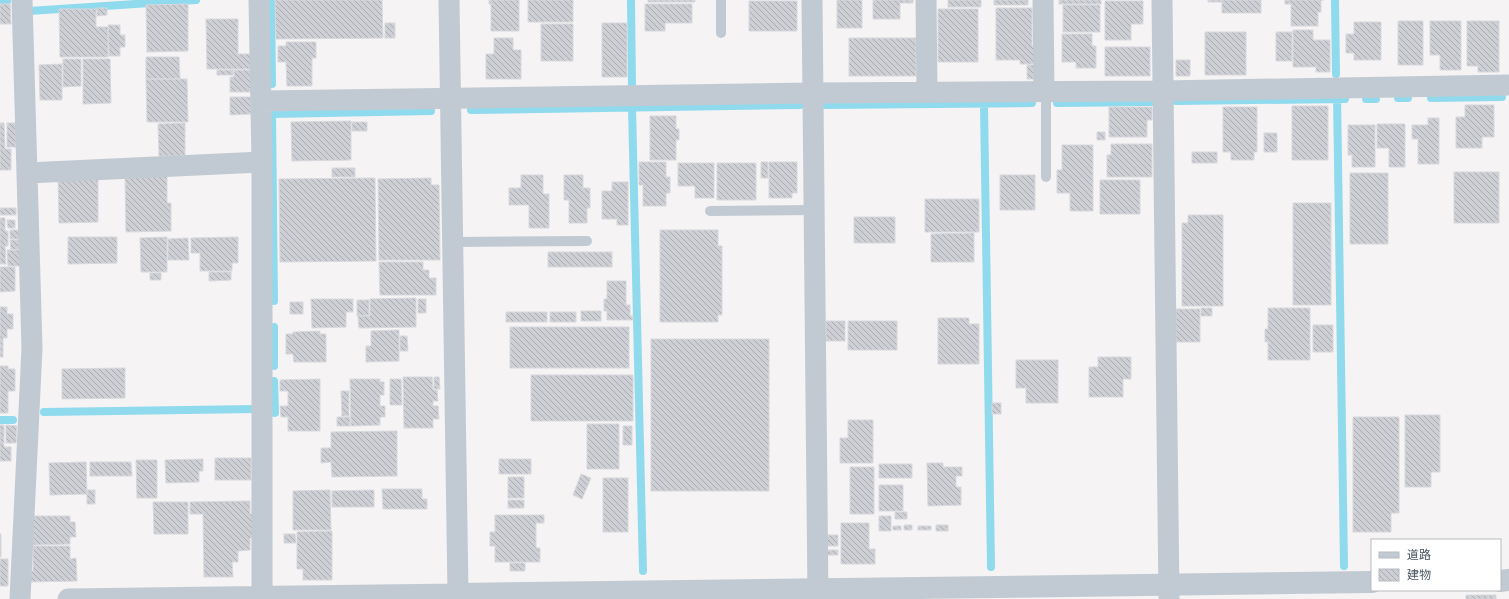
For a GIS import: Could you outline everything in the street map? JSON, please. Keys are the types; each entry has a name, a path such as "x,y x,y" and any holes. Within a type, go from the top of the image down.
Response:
{"street":[{"path":"20,599 32,348 22,0"},
{"path":"260,0 262,162 262,598"},
{"path":"449,0 458,597"},
{"path":"812,0 818,594"},
{"path":"926,0 927,92"},
{"path":"1043,0 1045,92"},
{"path":"1162,0 1168,592"},
{"path":"261,101 812,93 1163,91 1509,85"},
{"path":"27,172 262,162"},
{"path":"68,599 1168,592 1371,582"}],"lane":[{"path":"721,0 721,33"},
{"path":"1045,92 1046,177"},
{"path":"710,211 814,210"},
{"path":"453,242 587,241"}],"building":[{"path":"275,0 382,0 383,38 276,39"},
{"path":"489,0 519,0 519,31 491,31 491,4 489,4"},
{"path":"528,0 573,0 573,22 528,22"},
{"path":"648,0 695,0 695,2 648,2"},
{"path":"837,0 862,0 862,28 837,28"},
{"path":"873,0 913,0 913,3 900,3 900,19 873,19"},
{"path":"948,0 981,0 981,7 948,7"},
{"path":"994,0 1028,0 1028,5 994,5"},
{"path":"1059,0 1101,0 1101,4 1059,4"},
{"path":"1208,0 1261,0 1261,13 1222,13 1222,2 1208,2"},
{"path":"1285,0 1321,0 1321,12 1318,12 1318,26 1291,26 1291,4 1285,4"},
{"path":"749,1 797,1 797,31 749,31"},
{"path":"1105,1 1143,1 1143,24 1131,24 1131,40 1105,40"},
{"path":"0,4 10,4 11,24 0,24"},
{"path":"188,4 188,51 147,52 146,5"},
{"path":"645,4 692,4 692,23 665,23 665,31 645,31"},
{"path":"1063,5 1100,5 1100,32 1063,32"},
{"path":"97,8 107,8 107,15 97,16"},
{"path":"996,8 1032,8 1032,46 1036,46 1036,64 1020,64 1020,60 996,60"},
{"path":"59,9 96,9 96,27 108,27 108,57 60,57"},
{"path":"938,9 978,9 978,62 938,62"},
{"path":"206,19 238,19 238,54 251,54 251,69 207,69"},
{"path":"1398,21 1423,21 1423,65 1398,65"},
{"path":"1430,21 1461,21 1461,70 1440,70 1440,55 1430,55"},
{"path":"1467,21 1499,21 1499,72 1478,72 1478,66 1467,66"},
{"path":"1354,22 1381,22 1381,60 1354,60 1354,53 1346,53 1346,34 1354,34"},
{"path":"385,23 395,23 395,38 385,38"},
{"path":"602,23 627,23 627,77 602,77"},
{"path":"541,24 573,24 573,61 541,61"},
{"path":"108,25 120,25 120,35 125,35 125,47 120,47 120,56 109,56"},
{"path":"1293,30 1313,30 1313,40 1330,40 1330,72 1316,72 1316,67 1293,67"},
{"path":"1205,32 1246,32 1246,75 1205,75"},
{"path":"1276,32 1292,32 1292,61 1276,61"},
{"path":"1062,34 1092,34 1092,46 1096,46 1096,68 1076,68 1076,62 1062,62"},
{"path":"494,38 513,38 513,50 521,50 521,79 486,79 486,54 494,54"},
{"path":"849,38 916,38 916,76 849,76"},
{"path":"286,42 316,42 316,58 312,58 312,86 287,86 286,62 278,62 278,46 286,46"},
{"path":"1105,47 1150,47 1150,76 1105,76"},
{"path":"146,57 179,57 180,79 146,79"},
{"path":"63,59 81,59 81,86 63,87"},
{"path":"83,59 110,59 111,103 83,104"},
{"path":"1176,60 1190,60 1190,76 1176,76"},
{"path":"62,64 62,100 40,100 39,65"},
{"path":"1027,65 1037,65 1037,79 1027,79"},
{"path":"217,70 233,70 233,75 217,75"},
{"path":"234,70 250,70 251,92 230,92 230,77 234,77"},
{"path":"146,79 187,79 188,122 147,122"},
{"path":"230,97 251,97 251,114 230,115"},
{"path":"1465,105 1494,105 1494,137 1482,137 1482,148 1456,148 1456,117 1465,117"},
{"path":"1292,106 1328,106 1328,160 1292,160"},
{"path":"1109,107 1152,107 1152,120 1147,120 1147,137 1109,137"},
{"path":"1223,107 1257,107 1257,152 1254,152 1254,160 1231,160 1231,152 1223,152"},
{"path":"650,116 676,116 676,129 679,129 679,140 676,140 676,160 650,160"},
{"path":"1428,118 1439,118 1439,164 1418,164 1418,139 1412,139 1412,125 1428,125"},
{"path":"351,121 351,160 292,161 291,122"},
{"path":"352,122 367,122 367,131 352,131"},
{"path":"0,123 4,123 5,149 11,149 11,170 0,170"},
{"path":"7,123 16,123 16,147 7,147"},
{"path":"185,123 185,156 159,156 158,124"},
{"path":"1377,124 1405,124 1405,167 1389,167 1389,148 1377,148"},
{"path":"1348,125 1375,125 1375,167 1352,167 1352,155 1348,155"},
{"path":"1097,132 1105,132 1105,140 1097,140"},
{"path":"1264,133 1277,133 1277,152 1264,152"},
{"path":"1111,144 1152,144 1152,177 1107,177 1107,155 1111,155"},
{"path":"1062,145 1093,145 1093,211 1070,211 1070,193 1057,193 1057,170 1062,170"},
{"path":"1192,152 1217,152 1217,163 1192,163"},
{"path":"639,162 666,162 666,177 670,177 670,193 666,193 666,206 643,206 643,185 639,185"},
{"path":"761,162 768,162 768,178 761,178"},
{"path":"769,162 797,162 797,193 792,193 792,198 769,198"},
{"path":"678,163 714,163 714,198 695,198 695,186 678,186"},
{"path":"717,163 756,163 756,200 717,200"},
{"path":"332,168 355,168 355,177 332,177"},
{"path":"1454,172 1499,172 1499,223 1454,223"},
{"path":"1350,173 1388,173 1388,244 1350,244"},
{"path":"521,175 543,175 543,194 549,194 549,228 529,228 529,205 509,205 509,188 521,188"},
{"path":"564,175 583,175 583,188 590,188 590,208 587,208 587,223 569,223 569,200 564,200"},
{"path":"1000,175 1035,175 1035,210 1000,210"},
{"path":"125,176 167,176 167,203 171,203 171,231 126,232"},
{"path":"98,177 98,222 59,223 58,178"},
{"path":"375,178 376,261 280,262 279,179"},
{"path":"431,178 431,185 439,185 440,260 379,260 378,179"},
{"path":"1100,180 1140,180 1140,214 1100,214"},
{"path":"612,182 628,182 628,225 617,225 617,219 602,219 602,191 612,191"},
{"path":"925,199 979,199 979,232 925,232"},
{"path":"1293,203 1331,203 1331,305 1293,305"},
{"path":"0,208 16,208 16,215 0,215"},
{"path":"1188,215 1223,215 1223,306 1182,306 1182,223 1188,223"},
{"path":"854,217 895,217 895,243 854,243"},
{"path":"0,218 5,218 5,231 8,231 8,246 5,246 6,264 0,264"},
{"path":"7,220 15,220 15,228 8,228"},
{"path":"10,230 22,230 22,239 10,239"},
{"path":"660,230 718,230 718,246 722,246 722,315 718,315 718,322 660,322"},
{"path":"974,233 974,262 931,262 931,234"},
{"path":"68,237 117,237 117,263 68,264"},
{"path":"167,237 167,272 141,272 140,238"},
{"path":"238,237 238,263 232,263 232,271 200,271 200,253 191,253 191,238"},
{"path":"188,238 189,260 168,260 168,239"},
{"path":"10,240 19,240 19,249 11,250"},
{"path":"7,250 23,250 23,266 8,266"},
{"path":"548,252 612,252 612,267 548,267"},
{"path":"379,262 423,262 423,270 429,270 429,278 436,278 436,295 380,295"},
{"path":"0,267 15,267 15,291 0,292"},
{"path":"209,272 231,272 231,280 209,281"},
{"path":"150,273 161,273 161,280 150,280"},
{"path":"607,281 626,281 626,305 630,305 630,316 633,316 633,320 607,320 607,311 604,311 604,299 607,299"},
{"path":"416,298 416,327 359,328 358,316 370,316 370,299"},
{"path":"311,299 353,299 353,312 346,312 346,327 312,328"},
{"path":"418,299 426,299 426,313 418,313"},
{"path":"357,300 369,300 369,315 357,316"},
{"path":"290,302 303,302 303,314 290,314"},
{"path":"0,307 7,307 7,314 13,314 13,329 7,329 7,338 3,338 3,357 0,357"},
{"path":"1201,308 1212,308 1212,316 1201,316"},
{"path":"1268,308 1310,308 1310,360 1268,360 1268,342 1265,342 1265,329 1268,329"},
{"path":"1176,309 1200,309 1200,342 1176,342"},
{"path":"581,311 601,311 601,321 581,321"},
{"path":"506,312 547,312 547,322 506,322"},
{"path":"550,312 576,312 576,322 550,322"},
{"path":"938,318 969,318 969,324 979,324 979,364 938,364"},
{"path":"826,321 845,321 845,341 826,341"},
{"path":"848,321 897,321 897,350 848,350"},
{"path":"1313,325 1333,325 1333,352 1313,352"},
{"path":"510,327 629,327 629,368 510,368"},
{"path":"399,330 399,361 366,362 366,346 371,346 371,331"},
{"path":"320,331 320,334 326,334 326,362 294,362 293,354 286,354 286,334 293,334 293,332"},
{"path":"400,336 407,336 408,351 400,351"},
{"path":"651,339 769,339 769,491 651,491"},
{"path":"1098,357 1131,357 1131,379 1123,379 1123,397 1089,397 1089,367 1098,367"},
{"path":"1016,360 1058,360 1058,403 1026,403 1026,388 1016,388"},
{"path":"0,366 8,366 8,369 15,369 15,391 8,391 8,413 0,413"},
{"path":"125,368 125,398 62,399 62,369"},
{"path":"531,375 633,375 633,421 531,421"},
{"path":"403,377 432,377 433,390 437,390 438,401 433,401 433,406 438,406 439,419 433,419 433,428 404,428"},
{"path":"434,377 439,377 440,389 434,389"},
{"path":"320,379 320,431 288,431 288,417 281,417 280,406 288,406 288,391 280,391 280,380"},
{"path":"350,379 380,379 380,382 384,382 384,395 380,395 380,406 385,406 385,417 380,417 380,425 351,426"},
{"path":"390,379 401,379 402,405 390,405"},
{"path":"341,391 349,391 349,416 342,416"},
{"path":"992,403 1001,403 1001,414 992,414"},
{"path":"1405,415 1440,415 1440,472 1431,472 1431,487 1405,487"},
{"path":"337,417 350,417 350,426 337,426"},
{"path":"1353,417 1399,417 1399,513 1391,513 1391,532 1353,532"},
{"path":"848,420 873,420 873,463 840,463 840,438 848,438"},
{"path":"587,424 619,424 619,469 587,469"},
{"path":"0,425 4,425 4,447 11,447 11,461 0,461"},
{"path":"6,425 17,426 16,443 6,443"},
{"path":"623,426 632,426 632,445 623,445"},
{"path":"397,431 397,476 332,477 331,462 321,463 321,448 331,448 331,432"},
{"path":"215,458 251,458 251,480 215,480"},
{"path":"203,459 203,471 199,471 199,482 166,483 165,460"},
{"path":"499,459 531,459 531,474 499,474"},
{"path":"136,460 157,460 157,498 137,498"},
{"path":"86,462 87,494 50,495 49,463"},
{"path":"90,462 131,462 132,476 90,476"},
{"path":"927,463 943,463 943,467 962,467 962,476 956,476 956,487 961,487 961,505 928,506"},
{"path":"879,464 912,464 912,478 879,478"},
{"path":"850,467 874,467 874,514 850,514"},
{"path":"581,474 591,478 582,499 573,495"},
{"path":"508,477 524,477 524,498 508,498"},
{"path":"603,478 628,478 628,532 603,532"},
{"path":"879,485 903,485 903,511 879,511"},
{"path":"382,489 422,489 422,499 427,499 427,509 383,509"},
{"path":"87,490 95,490 95,504 87,504"},
{"path":"330,490 331,530 293,530 293,491"},
{"path":"374,490 374,507 332,507 332,491"},
{"path":"508,500 524,500 524,508 508,508"},
{"path":"250,501 250,514 255,514 255,538 250,538 250,550 238,551 238,562 232,562 233,577 204,577 203,514 190,514 190,502"},
{"path":"153,502 188,502 188,534 154,534"},
{"path":"895,512 907,512 907,519 895,519"},
{"path":"495,515 544,515 544,523 536,523 536,548 540,548 540,562 495,562 495,546 490,546 490,532 495,532"},
{"path":"33,516 70,516 70,522 75,522 76,537 70,537 70,544 33,545"},
{"path":"879,516 891,516 891,531 879,531"},
{"path":"841,523 869,523 869,549 875,549 875,564 841,564"},
{"path":"904,525 912,525 912,530 904,530"},
{"path":"936,525 948,525 948,531 936,531"},
{"path":"893,526 901,526 901,530 893,530"},
{"path":"918,526 931,526 931,530 918,530"},
{"path":"332,531 332,580 303,580 303,569 297,569 297,532"},
{"path":"1,534 1,557 0,557"},
{"path":"284,534 295,534 296,543 284,543"},
{"path":"826,535 838,535 838,546 826,546"},
{"path":"33,546 70,546 70,559 76,558 77,581 28,582 28,571 33,571"},
{"path":"826,550 838,550 838,555 826,555"},
{"path":"0,559 8,559 8,586 0,586"},
{"path":"510,563 525,563 525,571 510,571"},
{"path":"1466,595 1496,595 1496,599 1466,599"}],"waterway":[{"path":"29,11 196,0"},
{"path":"271,0 272,84"},
{"path":"631,0 632,86"},
{"path":"1335,0 1336,74"},
{"path":"0,1 7,1"},
{"path":"1337,94 1344,566"},
{"path":"1431,98 1502,97"},
{"path":"1398,98 1408,98"},
{"path":"1176,101 1345,99"},
{"path":"1366,99 1376,99"},
{"path":"1057,103 1151,102"},
{"path":"824,105 1032,103"},
{"path":"984,104 991,567"},
{"path":"471,110 800,105"},
{"path":"632,108 643,571"},
{"path":"274,301 272,114 431,111"},
{"path":"274,327 274,366"},
{"path":"274,381 275,413"},
{"path":"44,412 256,409"},
{"path":"0,420 13,420"}]}
